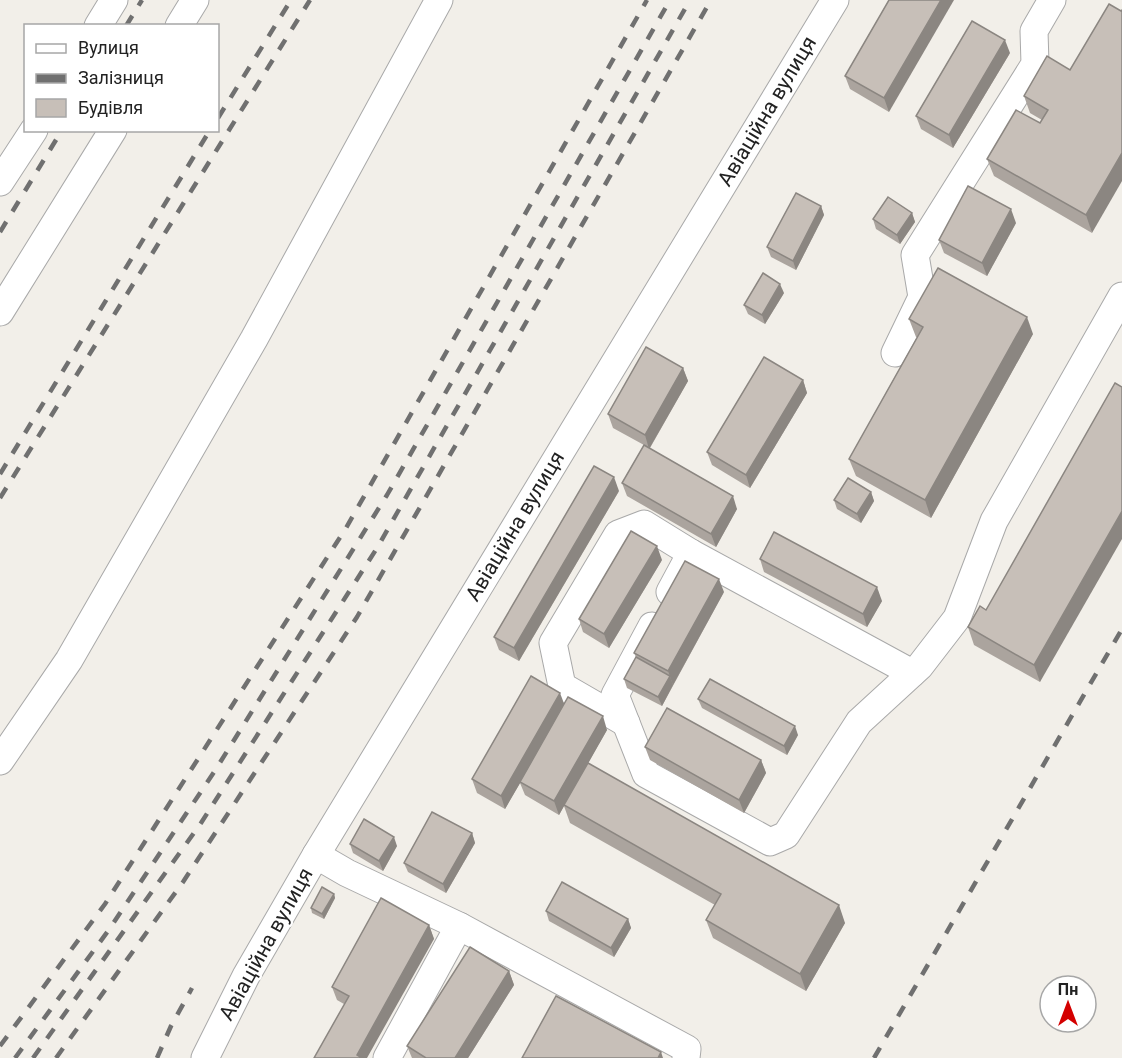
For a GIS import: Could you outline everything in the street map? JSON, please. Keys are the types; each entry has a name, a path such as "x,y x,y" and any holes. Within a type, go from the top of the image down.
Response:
{"street":[{"path":"99,24 114,0"},
{"path":"180,24 195,0"},
{"path":"0,761 69,660 254,339 439,0"},
{"name":"Авіаційна вулиця","path":"205,1058 246,976 316,855 835,0"},
{"path":"895,353 922,297 915,255 1035,64 1034,31 1052,0"},
{"path":"0,182 33,132"},
{"path":"0,312 112,132"},
{"path":"691,553 615,695 646,774 770,842 786,835 860,722 912,673 957,618 994,521 1122,296"},
{"path":"626,723 562,686 553,643 618,534 644,524 691,553 912,673"},
{"path":"316,855 347,873 459,926 687,1049 687,1058"},
{"path":"387,1058 459,926"}],"building":[{"path":"889,0 941,0 884,98 845,76"},
{"path":"1109,4 1122,10 1122,153 1086,215 987,159 1016,110 1040,123 1048,110 1024,96 1047,56 1070,70"},
{"path":"972,21 1005,40 949,135 916,116"},
{"path":"968,186 1011,209 982,263 939,240"},
{"path":"796,193 821,206 793,261 767,247"},
{"path":"888,197 912,213 897,235 873,219"},
{"path":"938,268 1027,317 925,500 849,459 923,327 909,319"},
{"path":"763,273 780,284 762,315 744,305"},
{"path":"646,347 683,368 645,435 608,414"},
{"path":"764,357 803,380 746,475 707,452"},
{"path":"1115,383 1122,387 1122,511 1034,665 968,627 980,606 986,610"},
{"path":"644,445 733,496 711,534 622,483"},
{"path":"594,466 614,477 514,648 494,637"},
{"path":"848,478 871,492 857,514 834,500"},
{"path":"631,531 657,546 604,634 579,619"},
{"path":"774,532 877,587 863,614 760,559"},
{"path":"685,561 719,579 668,671 634,653"},
{"path":"636,657 670,676 658,697 624,679"},
{"path":"531,676 560,693 501,796 472,779"},
{"path":"710,679 795,726 784,746 698,699"},
{"path":"568,697 603,716 554,801 520,782"},
{"path":"667,708 761,760 739,800 645,747"},
{"path":"588,763 839,905 800,974 706,920 721,894 564,805"},
{"path":"432,812 472,833 443,884 404,863"},
{"path":"364,819 394,837 379,861 350,844"},
{"path":"562,882 628,919 611,948 546,911"},
{"path":"322,887 334,894 322,914 311,908"},
{"path":"381,898 429,925 357,1055 362,1058 314,1058 349,996 332,987"},
{"path":"470,947 509,971 455,1058 426,1058 407,1046"},
{"path":"556,996 661,1052 658,1058 522,1058"}],"railway":[{"path":"127,24 142,0"},
{"path":"219,116 291,0"},
{"path":"0,498 310,0"},
{"path":"0,1046 105,904 346,528 647,0"},
{"path":"15,1058 108,931 216,769 387,495 670,0"},
{"path":"33,1058 201,823 377,548 690,0"},
{"path":"56,1058 183,882 357,617 711,0"},
{"path":"0,232 61,132"},
{"path":"0,474 209,132"},
{"path":"874,1058 1122,629"},
{"path":"157,1058 192,988"}]}
